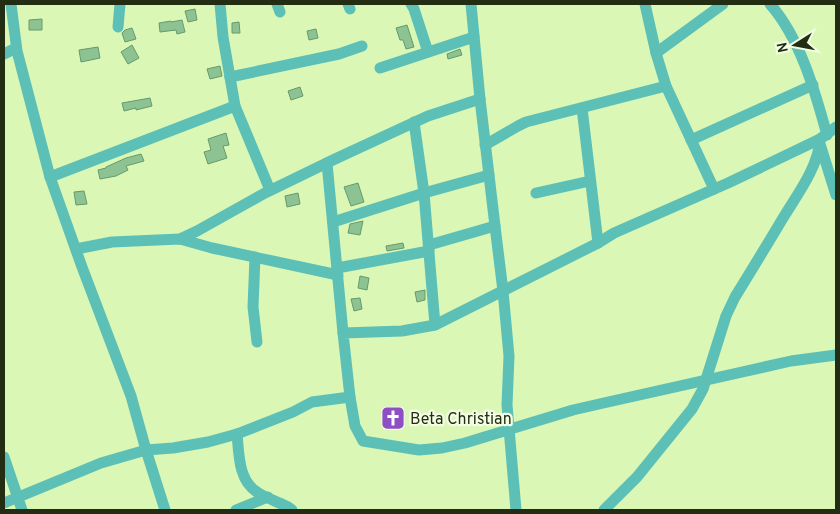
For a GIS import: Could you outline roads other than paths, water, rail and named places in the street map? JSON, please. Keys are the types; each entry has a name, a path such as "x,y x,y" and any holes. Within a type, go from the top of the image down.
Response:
{"street":[{"path":"11,4 16,48 21,71 50,177 131,396 165,510"},
{"path":"118,27 120,4"},
{"path":"220,4 223,37 235,106 270,190"},
{"path":"411,4 428,52"},
{"path":"471,4 509,356 507,405 516,510"},
{"path":"645,4 656,53 666,86 714,189"},
{"path":"656,53 723,4"},
{"path":"770,4 782,18 809,75 836,195"},
{"path":"380,68 474,37"},
{"path":"230,78 339,54 362,46"},
{"path":"4,54 16,48"},
{"path":"691,140 812,85"},
{"path":"485,145 526,122 666,86"},
{"path":"180,239 270,190 414,122 480,99"},
{"path":"50,177 235,106"},
{"path":"582,108 598,243"},
{"path":"414,122 424,194 435,325"},
{"path":"343,333 402,331 435,325 598,243 614,233 822,139 836,127"},
{"path":"604,510 637,477 692,410 703,389 735,297 805,182 815,162 822,139"},
{"path":"327,163 350,397 355,426 361,439 366,442 418,450 434,449 465,442 582,408 791,361 836,355"},
{"path":"333,222 489,175"},
{"path":"536,193 590,181"},
{"path":"76,249 112,242 180,239 300,268 338,271 429,248 494,226"},
{"path":"255,257 253,307 257,342"},
{"path":"4,503 101,463 146,450 208,442 237,434 293,412 312,402 350,397"},
{"path":"237,434 242,473 250,486 292,510"},
{"path":"4,457 22,510"},
{"path":"236,510 268,497"}],"place":[{"name":"Beta Christian","path":"393,418"}]}
